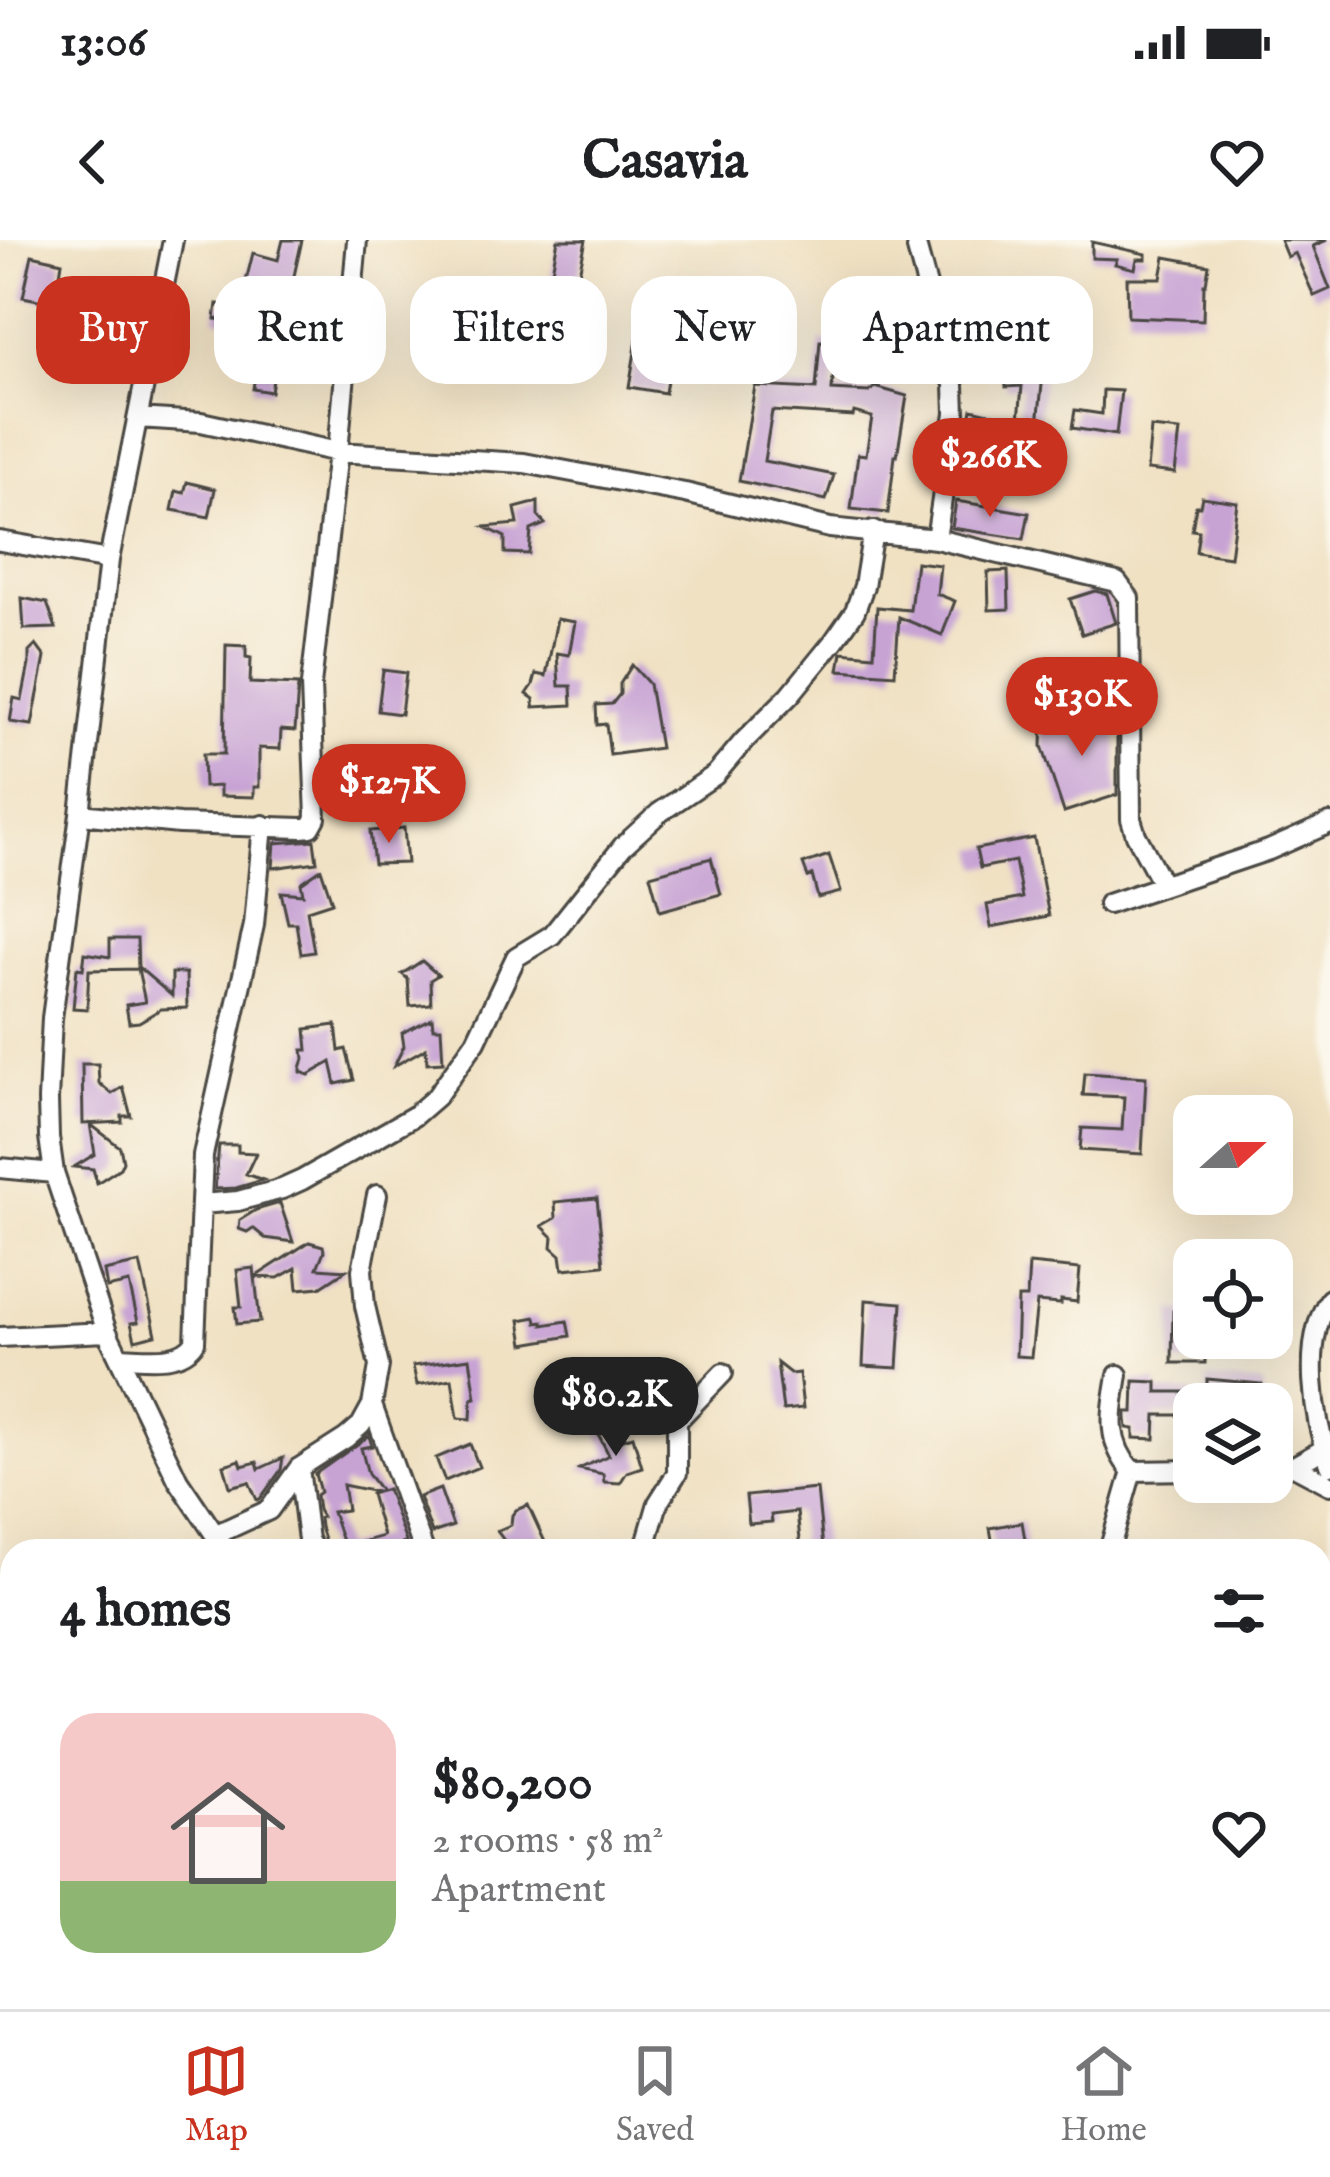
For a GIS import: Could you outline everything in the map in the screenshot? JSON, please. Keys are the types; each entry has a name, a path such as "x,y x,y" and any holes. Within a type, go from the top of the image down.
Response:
{"street":[{"path":"173,240 109,560 50,1049 49,1137 54,1173 107,1332 178,1480 219,1539"},
{"path":"80,814 178,824 311,827 316,818 311,685 357,240"},
{"path":"917,248 954,385 955,412 936,539"},
{"path":"138,418 201,422 338,452 524,463 685,493 830,528 936,539 1117,582 1129,598 1131,818 1163,886"},
{"path":"201,1204 238,1201 302,1180 415,1117 436,1097 476,1041 516,957 552,935 623,845 659,813 715,775 834,641 864,586 873,531"},
{"path":"0,541 109,560"},
{"path":"1108,904 1269,850 1330,823"},
{"path":"118,1357 174,1357 191,1350 195,1342 203,1155 254,925 262,825"},
{"path":"0,1168 54,1173"},
{"path":"228,1539 269,1510 299,1468 362,1425 372,1405 379,1366 362,1270 377,1195"},
{"path":"1294,1466 1327,1457 1315,1396 1314,1360 1317,1323 1330,1299"},
{"path":"0,1336 107,1332"},
{"path":"648,1539 658,1503 676,1473 677,1421 723,1373"},
{"path":"1118,1375 1112,1438 1132,1471"},
{"path":"372,1405 420,1539"},
{"path":"1294,1466 1330,1485"},
{"path":"299,1468 308,1539"},
{"path":"1132,1471 1173,1470"},
{"path":"1112,1539 1132,1471"}],"building":[{"path":"283,240 302,240 294,276 247,276 253,253 278,260"},
{"path":"558,240 586,240 578,276 551,276"},
{"path":"1280,240 1327,240 1313,246 1330,289 1314,296 1295,253 1287,257"},
{"path":"1092,242 1146,254 1146,259 1137,259 1135,269 1115,264 1117,259 1092,258"},
{"path":"32,255 62,262 60,275 66,276 36,276 36,300 23,297"},
{"path":"1165,257 1209,265 1203,320 1128,317 1127,278 1161,278"},
{"path":"821,341 821,384 832,384 832,390 869,392 875,387 907,396 888,513 851,509 858,454 866,455 872,417 854,412 853,416 772,411 764,461 834,475 826,500 739,481 755,386 816,389"},
{"path":"631,375 631,384 666,384 665,393 629,387"},
{"path":"254,384 272,384 271,392 253,389"},
{"path":"1042,384 1038,424 1048,426 1038,473 1009,467 1016,437 987,431 984,448 965,444 972,409 1019,420 1022,386 1006,387"},
{"path":"1103,390 1121,391 1116,435 1072,428 1075,410 1102,414"},
{"path":"1151,428 1180,431 1175,473 1147,470"},
{"path":"187,482 215,489 209,517 172,510 176,491 184,493"},
{"path":"1202,497 1237,502 1230,557 1196,552 1199,531 1192,530"},
{"path":"956,501 1029,513 1024,539 952,528"},
{"path":"538,502 538,516 545,524 531,530 529,554 505,553 505,537 485,527 518,524 515,508"},
{"path":"916,562 940,565 937,594 955,601 942,635 899,617 895,674 839,670 842,652 874,655 877,607 910,610"},
{"path":"1008,571 1009,609 989,610 988,572"},
{"path":"1095,591 1107,594 1116,623 1082,634 1070,599"},
{"path":"22,598 47,603 56,628 24,629"},
{"path":"557,619 575,622 569,655 557,653 559,686 571,686 572,705 534,707 534,699 527,694 536,674 546,676"},
{"path":"36,645 45,657 32,725 10,722 14,698 22,700 29,652"},
{"path":"226,645 246,646 246,657 251,658 250,683 298,685 295,731 281,730 280,749 259,748 259,787 254,787 254,797 220,796 220,786 204,787 203,754 224,754"},
{"path":"632,665 649,684 660,748 610,755 606,724 597,725 596,705 612,704"},
{"path":"383,670 406,673 401,714 378,711"},
{"path":"1050,672 1092,683 1087,702 1045,691"},
{"path":"1043,718 1117,719 1117,795 1064,812 1042,746"},
{"path":"399,753 401,788 382,789 383,795 369,796 368,784 355,784 366,755"},
{"path":"404,828 407,863 374,864 370,831"},
{"path":"1034,838 1049,916 991,927 987,905 1022,898 1015,861 980,868 976,849"},
{"path":"314,840 317,862 273,868 275,843"},
{"path":"829,855 841,892 818,898 812,875 808,877 803,864"},
{"path":"711,858 721,894 660,911 650,875"},
{"path":"321,869 332,902 307,910 314,952 301,954 296,923 288,923 281,892 303,894 301,883"},
{"path":"110,939 137,939 138,967 172,996 172,973 186,973 187,1008 161,1009 129,1023 126,1005 145,1002 138,969 89,970 87,1009 73,1008 77,968 83,969 85,953 110,957"},
{"path":"422,961 438,975 430,980 431,1004 410,1006 408,979 402,974"},
{"path":"432,1018 433,1028 441,1028 443,1062 427,1063 426,1048 394,1066 404,1046 402,1033"},
{"path":"336,1025 339,1051 346,1049 354,1080 336,1084 331,1062 309,1075 301,1068 303,1050 308,1050 306,1029"},
{"path":"82,1064 98,1064 99,1083 112,1094 123,1087 131,1116 122,1116 122,1122 83,1124"},
{"path":"1085,1073 1146,1077 1142,1154 1080,1150 1082,1128 1122,1130 1124,1097 1083,1095"},
{"path":"90,1124 120,1147 123,1161 97,1183 93,1169 74,1167 95,1154"},
{"path":"219,1145 238,1145 238,1152 256,1153 246,1174 263,1180 215,1189"},
{"path":"597,1198 604,1265 563,1269 561,1255 552,1247 553,1237 542,1226 556,1218 555,1202"},
{"path":"280,1203 293,1242 265,1238 253,1228 239,1229 240,1220"},
{"path":"309,1242 323,1246 317,1268 346,1270 320,1287 298,1289 296,1268 278,1278 255,1277"},
{"path":"140,1263 156,1335 135,1340 131,1323 138,1322 129,1283 107,1288 104,1271"},
{"path":"1029,1264 1080,1269 1077,1302 1037,1302 1031,1357 1016,1356 1018,1298 1027,1298"},
{"path":"254,1268 260,1322 237,1324 235,1307 241,1307 237,1270"},
{"path":"866,1300 902,1303 898,1368 863,1366"},
{"path":"1173,1311 1173,1359 1205,1359 1205,1363 1172,1363"},
{"path":"536,1317 543,1325 567,1321 570,1336 524,1344 520,1320"},
{"path":"470,1358 476,1398 472,1399 471,1419 458,1418 452,1379 417,1385 413,1366"},
{"path":"777,1363 791,1374 799,1373 803,1408 783,1410"},
{"path":"1134,1381 1157,1382 1157,1392 1173,1392 1173,1415 1156,1415 1155,1439 1134,1438 1134,1429 1127,1428 1126,1412 1133,1412"},
{"path":"596,1430 617,1441 633,1436 642,1467 627,1472 620,1483 604,1482 603,1474 579,1469 609,1455"},
{"path":"369,1436 372,1446 361,1448 368,1474 381,1491 387,1489 405,1539 372,1539 383,1536 371,1494 377,1492 343,1485 347,1510 332,1512 341,1539 324,1539 316,1495 320,1492 315,1474"},
{"path":"470,1444 479,1467 445,1481 436,1458"},
{"path":"283,1458 281,1470 260,1499 249,1482 230,1487 224,1465 240,1460 242,1466 257,1462 259,1469"},
{"path":"440,1489 453,1526 432,1533 419,1497"},
{"path":"817,1489 822,1539 800,1539 797,1512 771,1515 772,1522 749,1524 746,1496"},
{"path":"528,1505 544,1539 503,1539 497,1531 511,1525 516,1510"},
{"path":"1022,1522 1025,1539 992,1539 990,1528"}]}
